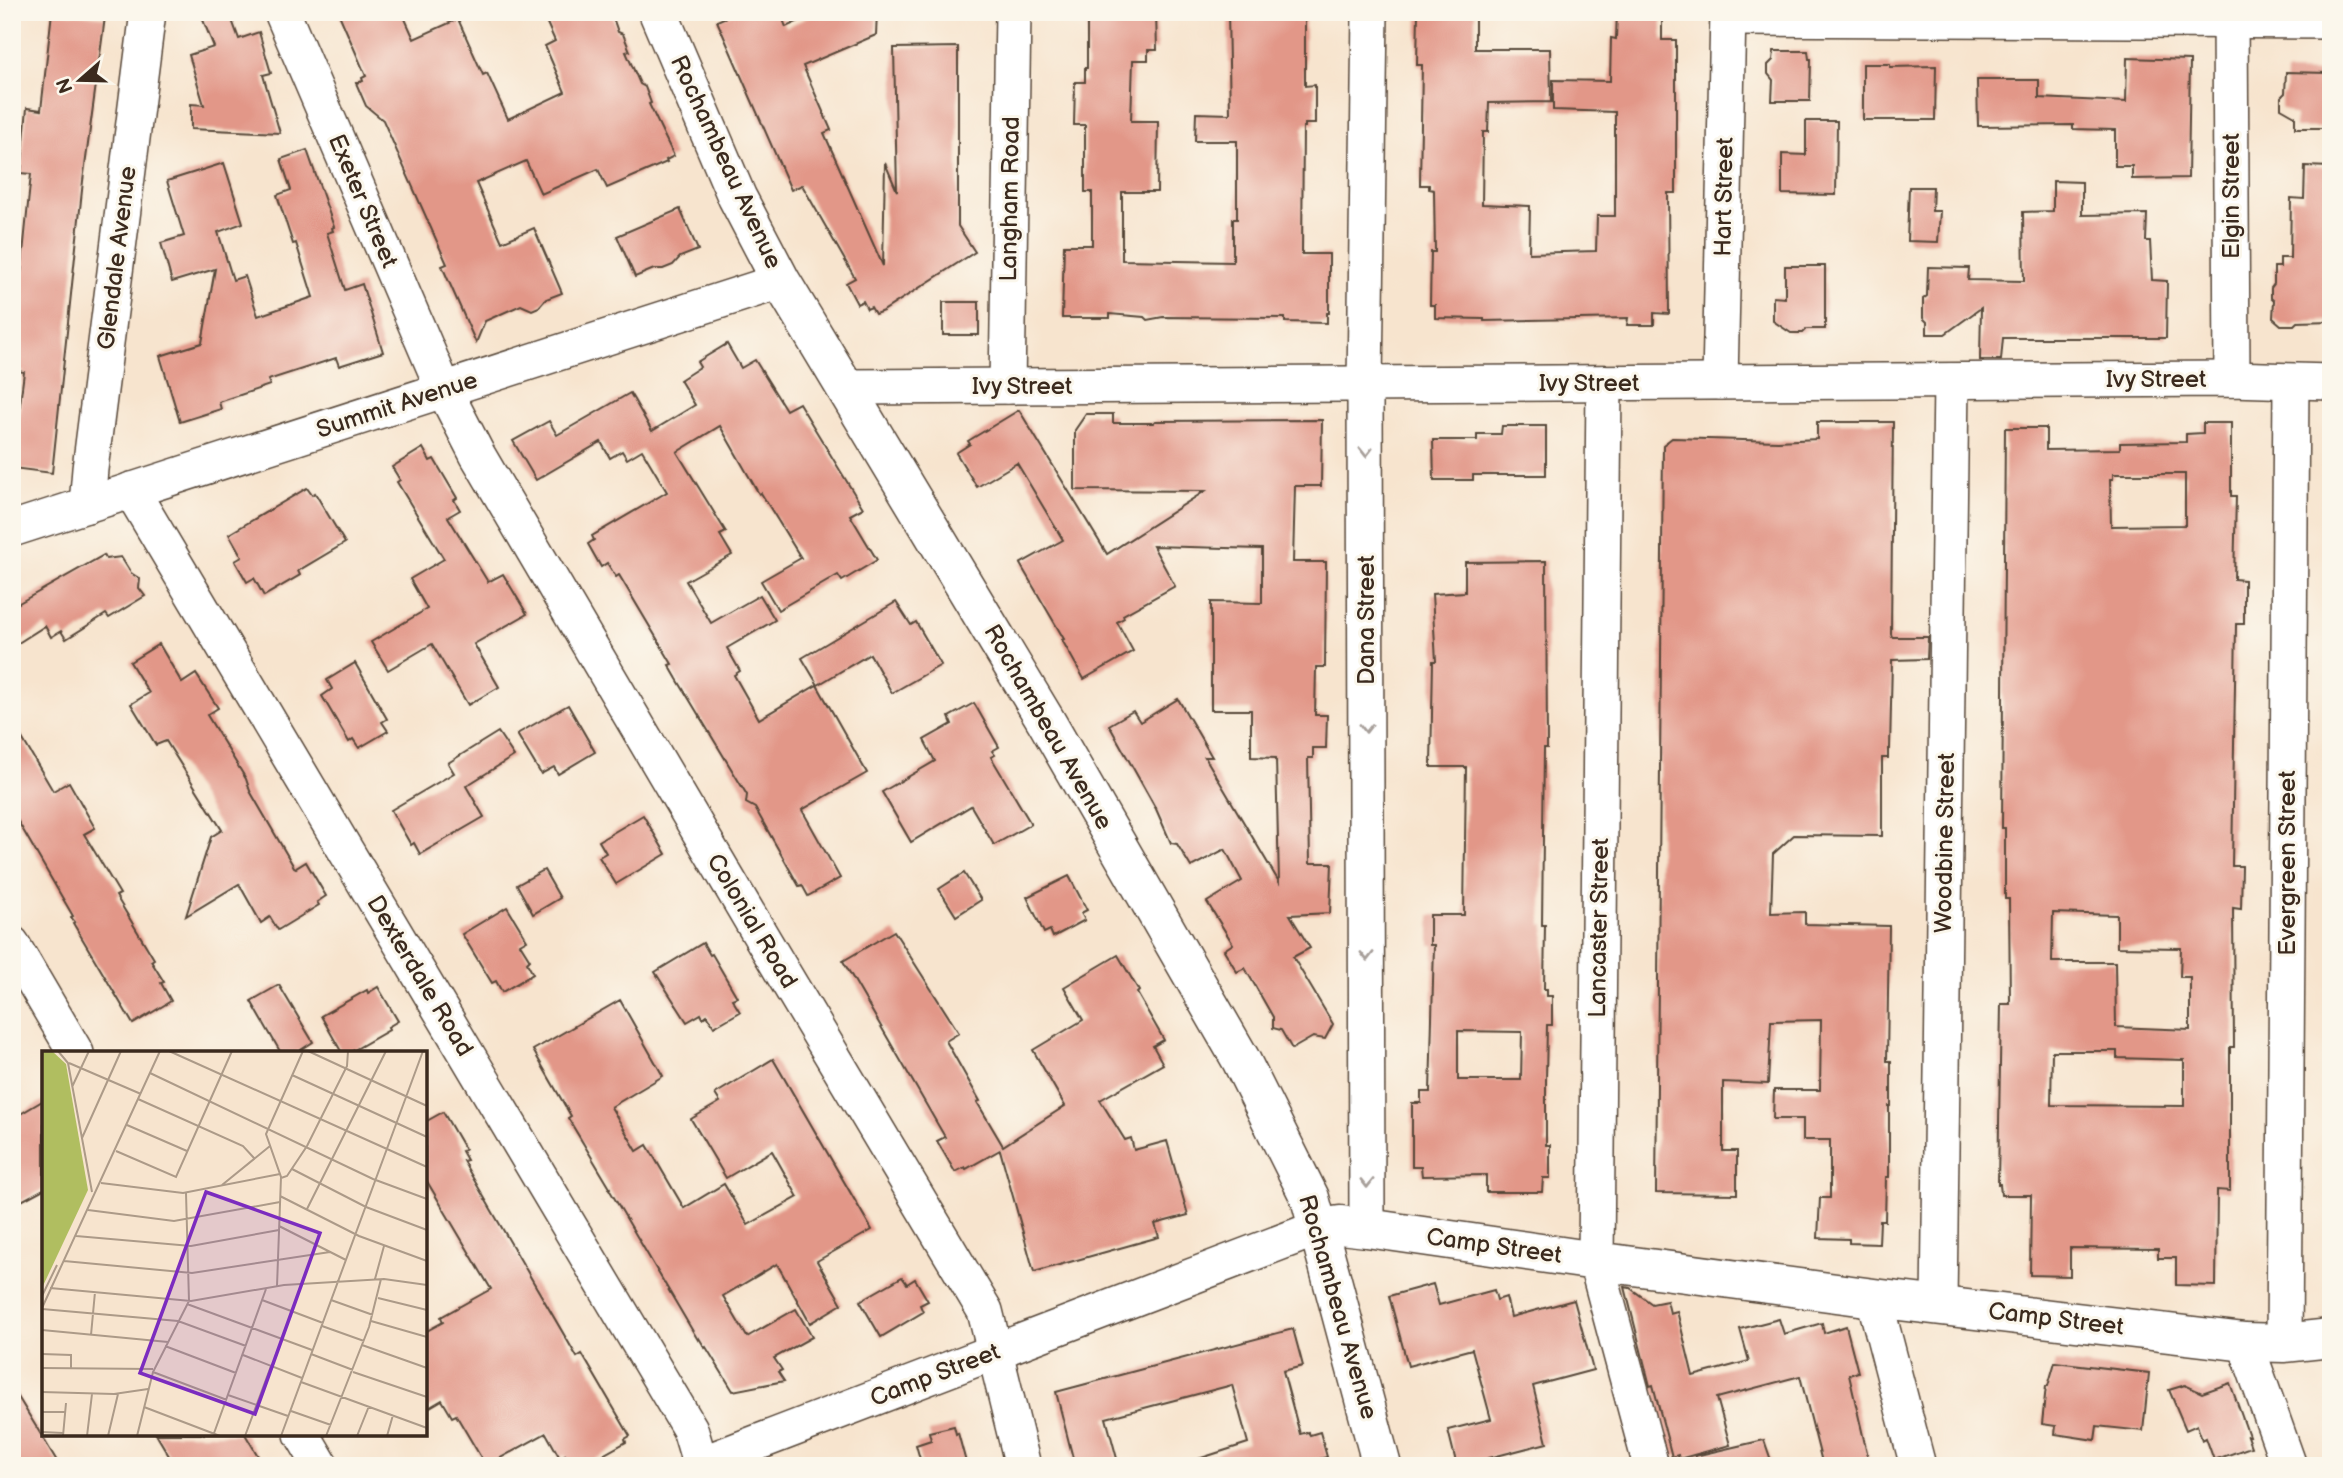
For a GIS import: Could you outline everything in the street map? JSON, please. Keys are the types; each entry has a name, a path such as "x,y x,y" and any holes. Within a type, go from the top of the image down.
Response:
{"street":[{"name":"Glendale Avenue","path":"87,505 148,12"},
{"name":"Exeter Street","path":"282,12 444,390"},
{"name":"Rochambeau Avenue","path":"658,12 737,197 781,281 1046,721 1241,1060 1310,1198 1382,1466"},
{"name":"Langham Road","path":"1007,386 1013,12"},
{"name":"Dana Street","path":"1367,1227 1366,384 1370,12"},
{"path":"1728,15 2230,16 2331,21"},
{"name":"Hart Street","path":"1720,382 1728,15"},
{"name":"Elgin Street","path":"2230,16 2232,379"},
{"name":"Summit Avenue","path":"12,529 781,281"},
{"name":"Ivy Street","path":"846,387 2232,379 2331,383"},
{"name":"Woodbine Street","path":"1939,1304 1951,381"},
{"name":"Evergreen Street","path":"2284,1343 2291,382"},
{"name":"Lancaster Street","path":"1604,383 1596,1261 1651,1466"},
{"name":"Colonial Road","path":"444,390 498,490 985,1311 1023,1466"},
{"name":"Dexterdale Road","path":"131,491 690,1429 699,1465"},
{"path":"12,944 75,1051"},
{"name":"Camp Street","path":"699,1465 1318,1228 1340,1225 1874,1298 2245,1342 2284,1343 2331,1338"},
{"path":"1874,1298 1918,1466"},
{"path":"2245,1342 2289,1466"},
{"path":"303,1436 321,1466"}],"building":[{"path":"52,12 105,17 83,181 52,473 12,468 24,372 12,370 12,322 16,323 31,174 21,173 27,108 41,110"},
{"path":"221,12 229,12 239,39 259,32 271,73 263,75 280,133 191,129 191,104 204,105 189,55 214,47 203,20"},
{"path":"338,12 402,12 414,39 458,19 483,75 487,73 508,119 565,92 545,46 555,41 542,12 611,12 618,32 623,34 630,51 626,52 640,84 645,87 651,103 649,104 674,156 666,160 667,162 607,188 598,169 541,194 526,161 476,183 502,242 534,228 562,293 546,299 532,310 521,305 485,321 476,343 442,266 447,264 383,120 366,106 356,83 363,81 362,78 366,76"},
{"path":"737,12 780,12 786,27 819,12 877,12 876,35 803,66 831,130 824,133 883,266 885,163 897,191 894,48 958,47 958,226 975,252 883,311 875,314 871,307 867,309 863,301 857,304 846,283 855,278 802,185 791,190 717,21"},
{"path":"1228,12 1305,12 1305,86 1315,85 1315,124 1305,124 1303,127 1302,254 1329,254 1327,323 1285,322 1285,318 1163,317 1147,320 1144,317 1110,314 1110,318 1062,318 1064,245 1092,245 1092,192 1085,192 1085,125 1074,125 1075,82 1085,82 1087,68 1087,13 1156,13 1157,50 1148,50 1148,60 1133,60 1131,121 1158,121 1157,192 1122,192 1122,260 1233,262 1233,219 1237,219 1237,141 1195,141 1196,113 1230,114"},
{"path":"1418,12 1475,12 1475,49 1550,49 1551,102 1489,103 1488,132 1483,132 1482,204 1530,206 1529,253 1596,251 1597,216 1615,216 1615,112 1553,110 1553,80 1610,81 1611,38 1616,39 1617,12 1662,12 1662,40 1676,40 1676,193 1668,193 1669,314 1654,313 1654,325 1627,325 1628,318 1484,321 1435,318 1435,305 1430,305 1431,252 1435,252 1434,190 1429,189 1429,185 1420,185 1422,65 1417,65"},
{"path":"1774,51 1808,51 1811,59 1810,101 1772,101 1773,80 1768,74 1768,65 1773,60"},
{"path":"2127,58 2190,60 2188,178 2132,179 2132,166 2115,166 2115,130 2073,129 2073,125 1978,126 1977,80 2039,80 2039,98 2126,102"},
{"path":"1863,64 1890,64 1890,67 1936,66 1935,120 1863,120"},
{"path":"2286,72 2328,73 2327,128 2295,128 2295,116 2281,108"},
{"path":"1806,121 1837,121 1836,195 1782,194 1782,154 1806,155"},
{"path":"307,150 334,227 333,231 327,233 345,290 362,284 383,352 339,366 336,358 268,380 270,385 219,402 221,409 180,422 160,356 202,343 215,269 172,282 161,243 184,236 167,181 224,163 243,223 218,232 233,280 245,276 258,316 313,297 277,195 291,190 281,159"},
{"path":"2305,166 2331,167 2331,321 2281,325 2273,318 2274,301 2271,298 2271,288 2274,284 2274,267 2280,267 2280,258 2290,258 2291,198 2304,199"},
{"path":"2053,181 2082,182 2082,215 2147,214 2146,241 2150,241 2152,280 2167,281 2166,338 2003,338 2001,360 1980,360 1981,308 1945,334 1927,334 1927,322 1923,318 1923,299 1927,296 1928,267 1969,268 1968,280 2024,281 2023,212 2053,211"},
{"path":"1909,187 1933,187 1932,211 1940,211 1938,242 1907,241"},
{"path":"680,209 698,250 680,257 673,265 635,277 617,236"},
{"path":"1785,266 1825,266 1825,329 1807,329 1803,333 1791,333 1773,321 1773,297 1785,298"},
{"path":"943,302 979,302 979,335 943,335"},
{"path":"727,344 741,368 755,360 786,410 799,403 863,508 850,515 877,560 842,581 838,575 778,610 761,581 801,558 761,493 759,494 720,426 677,452 726,532 720,535 732,555 686,581 711,623 760,595 775,620 727,648 740,671 734,675 759,719 817,685 867,773 802,810 840,878 808,896 802,885 799,886 755,808 746,803 747,795 677,679 669,665 672,664 619,575 616,577 607,563 601,567 588,544 594,540 592,536 667,492 642,450 627,459 622,451 610,458 601,442 536,480 513,441 549,421 557,435 630,393 652,431 695,405 680,380 700,367 697,362"},
{"path":"1019,410 1107,554 1205,491 1075,490 1075,430 1086,414 1113,414 1113,423 1322,420 1321,486 1295,486 1293,562 1326,562 1325,667 1316,667 1315,715 1327,715 1326,748 1313,748 1313,758 1308,758 1310,863 1332,863 1330,913 1290,915 1310,948 1293,957 1333,1024 1325,1039 1313,1037 1292,1049 1281,1030 1273,1028 1273,1017 1245,968 1237,972 1224,950 1233,944 1207,902 1242,881 1225,849 1191,867 1177,844 1171,843 1156,809 1109,725 1133,711 1140,722 1178,699 1212,757 1205,757 1279,882 1276,758 1251,757 1251,710 1211,710 1211,602 1262,603 1262,549 1153,546 1175,586 1123,615 1124,618 1117,622 1133,651 1084,679 1020,564 1063,540 1017,463 977,487 956,453 970,444 968,441"},
{"path":"1817,422 1893,422 1891,634 1892,637 1928,637 1927,659 1892,660 1890,749 1888,758 1882,758 1882,836 1794,835 1773,854 1771,913 1805,912 1805,924 1889,926 1889,1177 1886,1177 1885,1221 1880,1221 1879,1244 1818,1238 1820,1198 1830,1198 1830,1140 1803,1140 1803,1119 1773,1119 1774,1090 1820,1090 1821,1020 1771,1021 1768,1084 1723,1082 1723,1151 1737,1151 1737,1194 1656,1193 1663,445 1672,438 1778,441 1817,439"},
{"path":"2203,423 2231,423 2231,496 2236,496 2234,579 2244,580 2244,624 2236,624 2232,866 2242,866 2241,909 2233,908 2234,1047 2230,1047 2230,1191 2217,1190 2216,1286 2176,1285 2176,1258 2158,1258 2158,1249 2070,1248 2070,1276 2030,1275 2031,1195 2001,1195 1998,1184 2001,1004 2010,1004 2009,899 2005,899 2005,828 2002,828 2005,428 2046,428 2046,450 2120,449 2120,443 2186,442 2186,434 2203,433","holes":["2113,474 2185,474 2185,525 2111,526 2110,479 2113,479","2053,913 2117,915 2117,947 2181,948 2180,977 2190,977 2190,1030 2116,1027 2115,962 2052,962","2052,1051 2117,1051 2117,1058 2184,1060 2184,1106 2051,1105"]},
{"path":"1502,426 1546,426 1546,475 1473,475 1473,480 1434,480 1433,440 1477,440 1477,434 1501,434"},
{"path":"423,448 430,461 434,459 457,498 454,500 460,510 448,517 488,582 503,574 527,614 474,644 499,687 468,705 432,644 388,670 371,642 427,609 410,579 444,559 397,482 400,480 392,467"},
{"path":"307,488 312,495 315,493 345,543 298,571 300,575 264,596 254,578 247,582 235,561 242,557 229,534"},
{"path":"104,555 106,559 121,557 131,573 140,579 139,588 145,596 109,618 106,614 66,639 61,631 51,637 45,626 12,647 12,607"},
{"path":"1546,561 1547,748 1544,748 1542,925 1545,925 1544,989 1547,989 1547,996 1552,996 1552,1025 1547,1025 1546,1080 1546,1145 1550,1145 1550,1178 1543,1178 1542,1192 1486,1192 1486,1175 1422,1176 1421,1167 1412,1167 1412,1103 1421,1103 1421,1092 1430,1092 1434,945 1430,945 1430,915 1464,915 1466,767 1431,767 1433,661 1436,661 1432,594 1465,592 1465,562","holes":["1458,1031 1522,1032 1521,1080 1458,1080"]},
{"path":"896,602 911,625 916,622 941,665 892,693 870,654 818,685 802,658"},
{"path":"159,644 182,683 196,674 218,708 207,715 294,867 306,862 326,896 317,902 319,905 278,930 270,917 261,923 239,884 186,916 211,837 222,830 166,741 156,745 131,704 149,693 130,662"},
{"path":"355,663 387,719 382,722 388,731 359,748 353,739 349,742 322,696 332,689 327,680"},
{"path":"974,703 999,747 992,751 995,755 991,757 1031,824 994,845 971,806 911,842 882,792 935,761 924,740 952,724 949,717"},
{"path":"568,705 595,752 558,774 554,767 541,774 517,734"},
{"path":"12,721 53,791 69,782 95,828 84,834 120,894 116,896 154,959 151,961 164,982 161,983 171,1001 133,1024 73,923 73,916 12,811"},
{"path":"498,732 514,756 466,786 484,817 420,854 414,843 411,845 391,810 454,773 448,763"},
{"path":"643,815 666,854 616,884 599,857 606,853 599,841"},
{"path":"544,870 560,898 533,914 517,885"},
{"path":"964,873 981,900 956,916 939,889"},
{"path":"1069,876 1087,910 1081,913 1085,920 1053,937 1050,930 1044,933 1027,897"},
{"path":"507,907 527,940 520,944 530,960 527,963 533,974 502,992 496,981 492,983 462,934"},
{"path":"894,931 959,1033 946,1041 1003,1146 1065,1106 1033,1050 1083,1020 1064,987 1118,955 1164,1040 1153,1046 1163,1064 1100,1100 1125,1140 1131,1138 1134,1150 1167,1141 1188,1215 1155,1224 1159,1237 1034,1272 1000,1150 966,1169 965,1167 955,1172 937,1141 945,1137 843,961"},
{"path":"703,943 737,997 732,999 740,1012 714,1027 707,1015 703,1018 701,1014 687,1022 655,972"},
{"path":"279,985 313,1042 299,1051 280,1051 251,1001"},
{"path":"378,987 398,1021 388,1027 389,1030 352,1051 341,1051 321,1016 367,990 368,993"},
{"path":"620,1000 663,1076 611,1107 637,1151 647,1145 684,1208 724,1184 748,1225 798,1197 772,1151 726,1178 691,1119 720,1102 715,1094 773,1059 872,1230 817,1261 842,1304 810,1323 777,1264 723,1296 747,1337 796,1309 812,1337 774,1358 782,1370 778,1372 784,1381 733,1391 706,1347 699,1338 698,1340 609,1189 533,1050"},
{"path":"42,1101 42,1190 12,1206 12,1119"},
{"path":"443,1112 465,1150 462,1151 467,1160 463,1161 577,1357 582,1354 630,1436 625,1439 626,1442 583,1466 570,1466 565,1455 560,1458 546,1433 486,1466 456,1415 452,1417 442,1400 427,1409 427,1331 443,1322 441,1317 491,1289 427,1181 427,1121"},
{"path":"902,1277 907,1284 915,1279 928,1301 920,1305 923,1312 881,1337 860,1301"},
{"path":"1433,1284 1439,1305 1494,1290 1497,1300 1506,1297 1511,1317 1574,1300 1593,1370 1533,1386 1547,1443 1489,1458 1491,1466 1457,1466 1448,1430 1491,1419 1472,1349 1408,1366 1389,1296"},
{"path":"1625,1287 1652,1304 1667,1301 1670,1313 1677,1311 1693,1376 1749,1361 1740,1329 1779,1319 1784,1334 1822,1323 1824,1333 1846,1326 1858,1372 1849,1375 1870,1466 1823,1466 1800,1376 1717,1398 1730,1445 1679,1459 1678,1455 1672,1457 1653,1385 1650,1386"},
{"path":"1293,1329 1303,1366 1283,1371 1300,1434 1320,1432 1327,1457 1315,1460 1317,1466 1193,1466 1192,1461 1248,1443 1232,1385 1106,1418 1119,1466 1075,1466 1056,1392"},
{"path":"2055,1362 2149,1373 2143,1431 2097,1426 2095,1440 2055,1434 2056,1426 2042,1424 2046,1386"},
{"path":"2230,1383 2251,1447 2214,1460 2206,1438 2202,1440 2197,1425 2186,1430 2169,1390 2185,1385 2202,1393"},
{"path":"12,1387 60,1466 12,1466"},
{"path":"954,1426 967,1466 922,1466 916,1445 931,1440 929,1432"},
{"path":"157,1436 246,1436 264,1466 175,1466"},
{"path":"1764,1440 1773,1466 1696,1466 1695,1456"}]}
